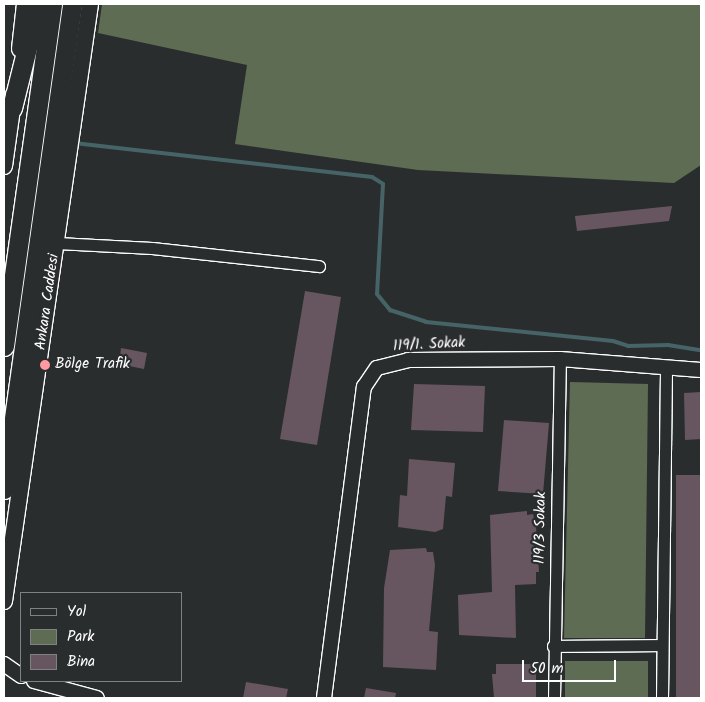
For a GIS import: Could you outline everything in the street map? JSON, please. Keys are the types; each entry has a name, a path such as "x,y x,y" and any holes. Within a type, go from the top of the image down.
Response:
{"highway":[{"path":"12,108 38,4"},
{"path":"4,346 52,4"},
{"name":"Ankara Caddesi","path":"4,489 72,4"}],"main road":[{"path":"4,166 26,4"},
{"name":"Ankara Caddesi","path":"4,601 90,4"}],"street":[{"path":"57,243 152,248 318,266"},
{"name":"119/1. Sokak","path":"324,698 368,377 390,362 408,360 560,359 701,370"},
{"name":"119/3 Sokak","path":"554,698 553,646 560,359"},
{"path":"662,698 666,368"},
{"path":"553,646 662,645"},
{"path":"4,664 20,675"},
{"path":"38,682 97,698"}],"green space":[{"path":"102,4 701,4 701,165 674,183 418,170 235,144 247,65 98,33"},
{"path":"570,382 648,384 645,638 564,638"},
{"path":"565,661 648,661 648,698 565,698"}],"building":[{"path":"672,206 669,221 577,231 575,216"},
{"path":"305,291 341,297 317,445 280,439"},
{"path":"121,348 147,353 144,369 119,364"},
{"path":"414,384 485,386 483,432 411,430"},
{"path":"701,392 701,439 685,440 684,393"},
{"path":"504,420 549,423 543,494 498,491"},
{"path":"409,459 455,463 452,497 446,496 443,529 435,532 398,527 400,495 407,496"},
{"path":"676,475 701,475 700,698 676,698"},
{"path":"527,511 527,515 533,514 536,527 539,572 536,572 536,584 515,585 516,638 459,635 458,595 492,592 490,515"},
{"path":"426,548 427,552 433,552 435,565 429,631 438,632 436,670 383,667 384,588 390,550"},
{"path":"496,664 536,664 536,698 494,698 492,674 496,674"},
{"path":"246,682 288,689 286,698 243,698"},
{"path":"366,688 396,693 395,698 364,698"}],"waterway":[{"path":"74,143 372,177 383,184 377,294 390,310 426,322 613,341 628,346 668,345 701,350"}],"place":[{"name":"Bölge Trafik","path":"45,365"}]}
